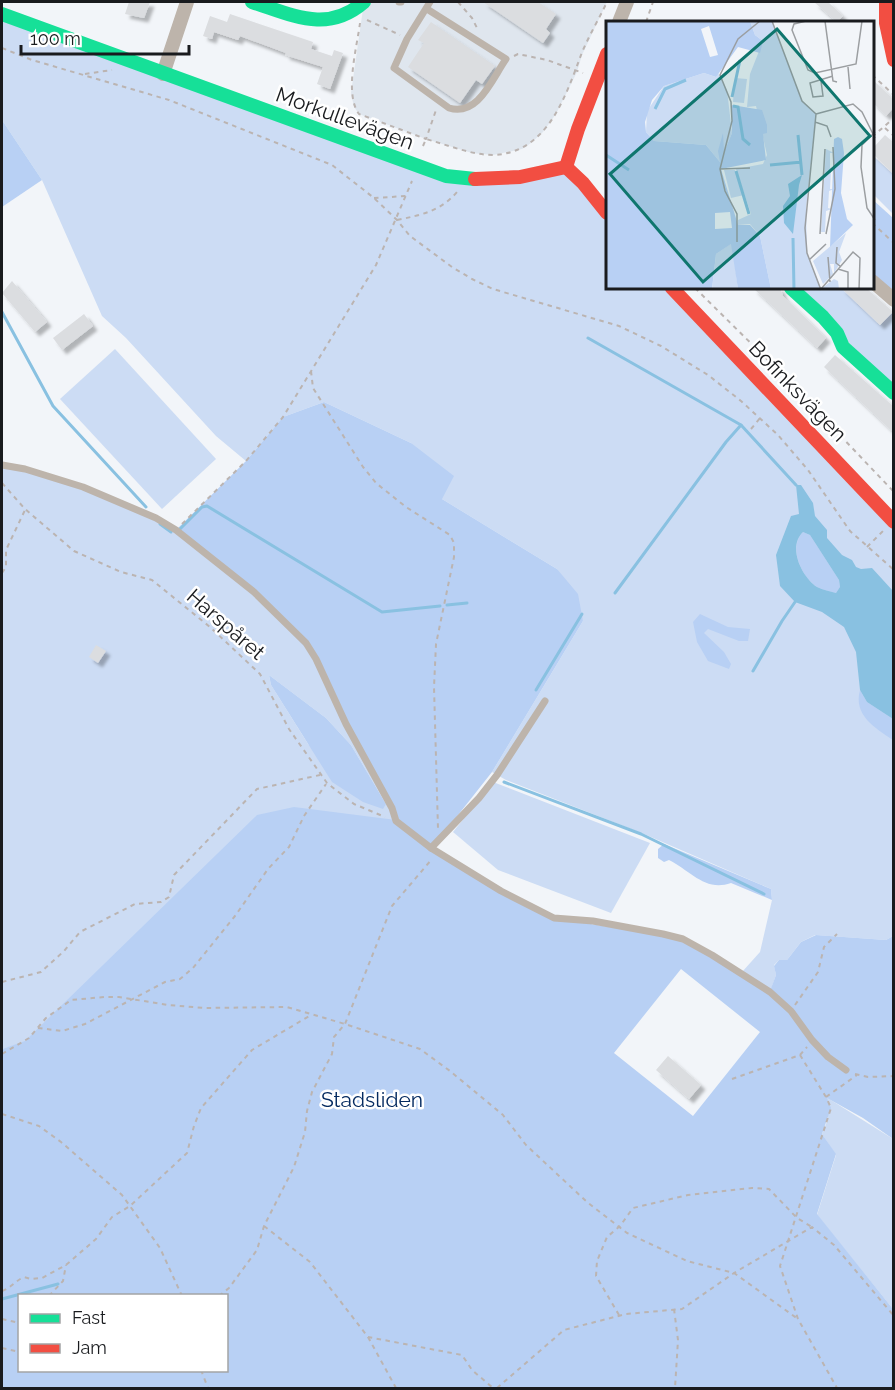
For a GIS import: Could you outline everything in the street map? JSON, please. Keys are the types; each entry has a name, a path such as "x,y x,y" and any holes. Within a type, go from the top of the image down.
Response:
{"street":[{"path":"163,74 187,2"},
{"path":"252,2 320,21 339,20 352,14 364,2"},
{"path":"619,21 627,2"},
{"path":"886,2 886,23 894,60"},
{"name":"Morkullevägen","path":"2,14 423,170 477,181 513,180 566,167"},
{"path":"605,206 566,167 606,57"},
{"path":"874,282 894,300"},
{"name":"Bofinksvägen","path":"674,290 893,522"},
{"path":"793,290 837,333 843,347 894,393"}],"lane":[{"path":"428,5 506,59 479,100 472,106 456,110 439,102 394,68 407,39 428,5"},
{"path":"2,465 25,469 83,488 156,518 176,530 254,592 306,643 316,659 346,724 392,808 396,821 434,850 501,891 554,918 593,921 683,939 755,980 791,1011 812,1040 828,1057 846,1070"},
{"path":"434,850 497,776 544,701"}],"path":[{"path":"458,2 479,29 476,40"},
{"path":"407,39 373,21 361,19 351,93 354,107 359,114 426,139 472,153 493,155 522,149 543,132 556,114 577,72 582,55 608,2"},
{"path":"646,21 653,2"},
{"path":"2,48 170,100 332,165 374,198 410,236 452,267 493,290 619,326 662,346 708,375 760,418 808,470 850,531 894,570"},
{"path":"506,59 518,54 547,60 586,74"},
{"path":"82,74 111,70 132,62"},
{"path":"874,76 894,95"},
{"path":"423,146 439,102"},
{"path":"874,136 894,118"},
{"path":"884,127 893,136 889,139"},
{"path":"397,220 446,205 464,179"},
{"path":"176,530 246,461 275,426 376,265 412,181"},
{"path":"374,198 406,196"},
{"path":"874,224 894,243"},
{"path":"697,290 775,367 894,492"},
{"path":"222,1294 229,1288 257,1250 264,1226 280,1192 289,1180 305,1132 312,1092 332,1054 334,1037 345,1024 392,906 434,850 438,834 434,687 436,644 454,557 454,543 450,535 406,507 376,483 363,467 313,387 311,371"},
{"path":"751,429 760,418"},
{"name":"Harspåret","path":"2,483 25,509 74,551 121,572 152,580 210,627 260,674 289,729 327,783 354,804 396,821"},
{"path":"2,573 6,567 6,550 25,509"},
{"path":"867,548 893,522"},
{"path":"2,982 41,972 64,951 80,932 135,904 161,902 169,897 174,875 257,789 320,775"},
{"path":"38,1028 62,1031 85,1024 165,982 180,979 193,968 235,916 268,869 289,847 304,816 327,783"},
{"path":"791,1011 818,972 824,947 837,934"},
{"path":"2,1054 29,1038 46,1018 71,1000 104,997 204,1008 287,1007 345,1024 420,1050 450,1071 503,1116 526,1145 587,1202 627,1233 687,1262 734,1273 798,1319"},
{"path":"2,1291 12,1287 16,1280 24,1277 42,1278 66,1265 96,1239 112,1216 130,1206 187,1153 201,1108 252,1050 311,1014"},
{"path":"732,1079 800,1055 812,1040"},
{"path":"800,1055 831,1108 780,1266 798,1319 837,1389"},
{"path":"846,1070 857,1075 894,1076"},
{"path":"826,1097 857,1075"},
{"path":"2,1113 39,1126 122,1195 160,1248 181,1294"},
{"path":"619,1315 596,1276 597,1261 607,1237 620,1226 633,1208 688,1195 752,1188 769,1189 797,1218 834,1245 894,1316"},
{"path":"264,1226 310,1262 368,1337 396,1389"},
{"path":"368,1337 462,1355 472,1370 495,1389 564,1330 619,1315 682,1309 734,1273 812,1227"},
{"path":"51,1294 63,1281 66,1265"},
{"path":"674,1310 678,1341 675,1389"},
{"path":"2,1319 18,1323"},
{"path":"2,1348 18,1352"},
{"path":"201,1372 208,1389"}],"shaded area":[{"path":"364,2 607,2 582,55 577,72 556,114 543,132 522,149 493,155 472,153 426,139 359,114 354,107 351,93"},
{"path":"2,14 446,176 566,167 606,212 606,290 674,290 893,522 893,936 886,940 815,935 801,942 787,960 779,960 774,965 776,975 770,992 742,972 760,952 772,900 771,889 644,834 506,780 492,772 583,621 557,569 442,499 411,443 324,402 283,417 246,461 216,436 126,338 102,316 42,180 2,120"},
{"path":"874,157 893,174 893,214 874,195"},
{"path":"799,290 843,290 880,325 893,311 893,389"},
{"path":"115,349 216,459 162,509 60,399"},
{"path":"2,465 83,487 156,518 254,592 306,643 396,821 379,820 25,1042 2,1049","holes":["269,675 326,718 351,745 386,804 308,744 271,685"]},
{"path":"796,485 801,485 813,503 815,516 827,530 827,538 842,555 852,560 856,567 872,568 893,591 893,719 867,702 860,690 856,652 844,627 822,612 795,602 780,586 776,555 791,516 799,514","holes":["803,532 810,535 839,580 840,587 836,593 817,587 811,582 798,561 796,553 798,538"]},
{"path":"493,782 650,843 611,913 498,870 453,832"},
{"path":"826,1097 893,1139 893,1309 817,1215 836,1155 822,1134 828,1119"}],"green space":[{"path":"2,120 42,180 2,207"},
{"path":"874,201 893,218 893,300 874,282"},
{"name":"Stadsliden","path":"324,402 411,443 454,476 442,499 557,569 578,594 583,621 492,772 432,848 554,918 683,939 770,991 776,975 774,966 779,960 787,960 801,942 816,935 886,940 893,936 893,1139 863,1118 827,1098 831,1108 822,1134 836,1154 817,1214 893,1309 893,1388 2,1388 2,1049 25,1041 257,815 294,807 396,820 316,659 254,592 176,530 246,461 283,417","holes":["681,969 760,1032 693,1116 614,1053"]},
{"path":"803,532 810,535 839,580 840,587 836,593 817,587 802,569 798,561 797,545"},
{"path":"700,614 728,627 750,629 748,641 739,641 708,629 704,633 724,652 731,664 729,669 708,661 697,642 693,622"},
{"path":"269,675 326,718 351,745 386,804 383,809 363,802 332,782 271,685"},
{"path":"860,690 867,702 893,719 893,740 867,720 863,714 859,699"},
{"path":"664,844 771,889 772,900 731,883 713,885 706,883 669,860 664,862 658,858 658,849"}],"building":[{"path":"129,2 150,2 144,18 125,14"},
{"path":"483,2 538,2 556,14 546,29 550,33 543,43"},
{"path":"814,2 828,2 843,16 836,21"},
{"path":"230,14 313,42 311,49 332,56 334,50 343,53 330,89 317,84 323,67 285,55 286,53 240,36 238,40 214,32 212,39 203,36 210,16 227,22"},
{"path":"431,22 495,66 482,84 476,80 460,103 408,67 424,43 418,40"},
{"path":"874,81 894,100 894,107 886,116 874,104"},
{"path":"885,135 894,143 894,174 874,155 874,147"},
{"path":"12,281 47,322 35,332 2,293"},
{"path":"755,290 781,290 783,296 826,338 817,348"},
{"path":"843,290 868,290 893,312 880,325"},
{"path":"84,314 93,326 62,350 53,338"},
{"path":"835,355 894,407 894,433 824,367"},
{"path":"96,645 106,651 98,663 89,657"},
{"path":"668,1056 701,1085 689,1099 656,1070"}],"waterway":[{"path":"2,312 53,406 146,507"},
{"path":"588,338 741,425 796,485"},
{"path":"615,593 726,442 741,425"},
{"path":"179,530 202,507 207,506 382,612 440,606"},
{"path":"160,524 171,532"},
{"path":"753,671 795,602"},
{"path":"447,605 467,603"},
{"path":"536,690 582,614"},
{"path":"504,782 641,834 764,894"},
{"path":"21,1294 58,1284"},
{"path":"2,1299 18,1295"}],"traffic: fast":[{"path":"252,2 310,19 337,17 350,12 364,2"},
{"path":"2,14 446,176 475,179"},
{"path":"793,290 837,333 843,347 894,393"}],"traffic: jam":[{"path":"886,2 886,23 894,60"},
{"path":"566,167 606,57"},
{"path":"475,179 520,177 566,167"},
{"path":"566,167 583,183 606,212"},
{"path":"674,290 894,522"}]}
